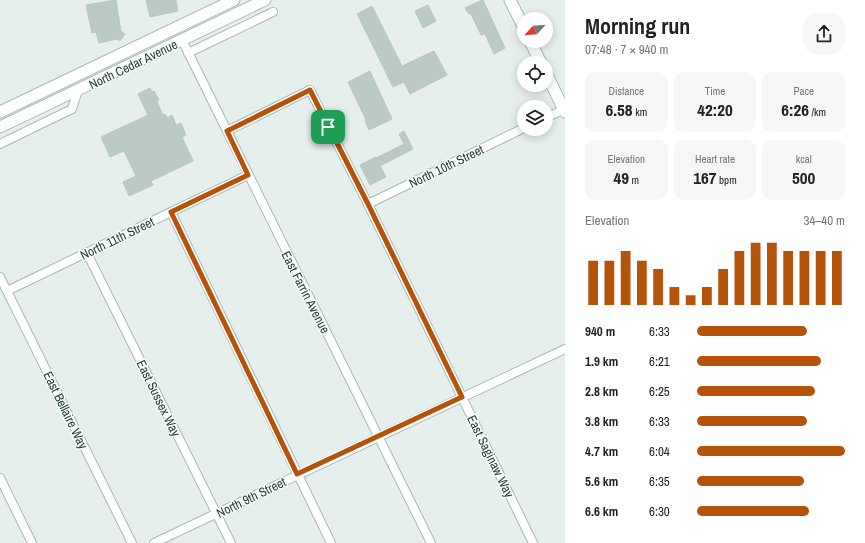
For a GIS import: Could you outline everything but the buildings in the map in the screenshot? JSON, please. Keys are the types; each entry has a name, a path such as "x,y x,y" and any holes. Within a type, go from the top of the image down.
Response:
{"main road":[{"name":"North Cedar Avenue","path":"0,112 234,0"},
{"path":"182,40 186,31 226,12 235,5 238,0"},
{"name":"North Cedar Avenue","path":"0,127 182,40 254,3 265,0"},
{"path":"510,0 517,14"},
{"path":"78,90 83,80 140,52 144,43"},
{"path":"553,88 564,111"}],"street":[{"path":"188,53 273,12"},
{"name":"East Farrin Avenue","path":"182,40 431,543"},
{"path":"0,144 72,109 78,90"},
{"name":"East Saginaw Way","path":"227,131 310,90 368,204 533,543"},
{"path":"553,115 564,111"},
{"name":"North 10th Street","path":"368,204 517,131"},
{"name":"North 11th Street","path":"7,291 248,175"},
{"path":"171,212 331,543"},
{"name":"East Sussex Way","path":"87,253 231,543"},
{"name":"East Bellaire Way","path":"0,277 132,543"},
{"name":"North 9th Street","path":"154,543 297,474 565,349"},
{"path":"0,478 32,543"}],"route":[{"path":"310,90 328,127 368,204 462,397 297,474 171,212 248,175 227,131 310,90"}]}
